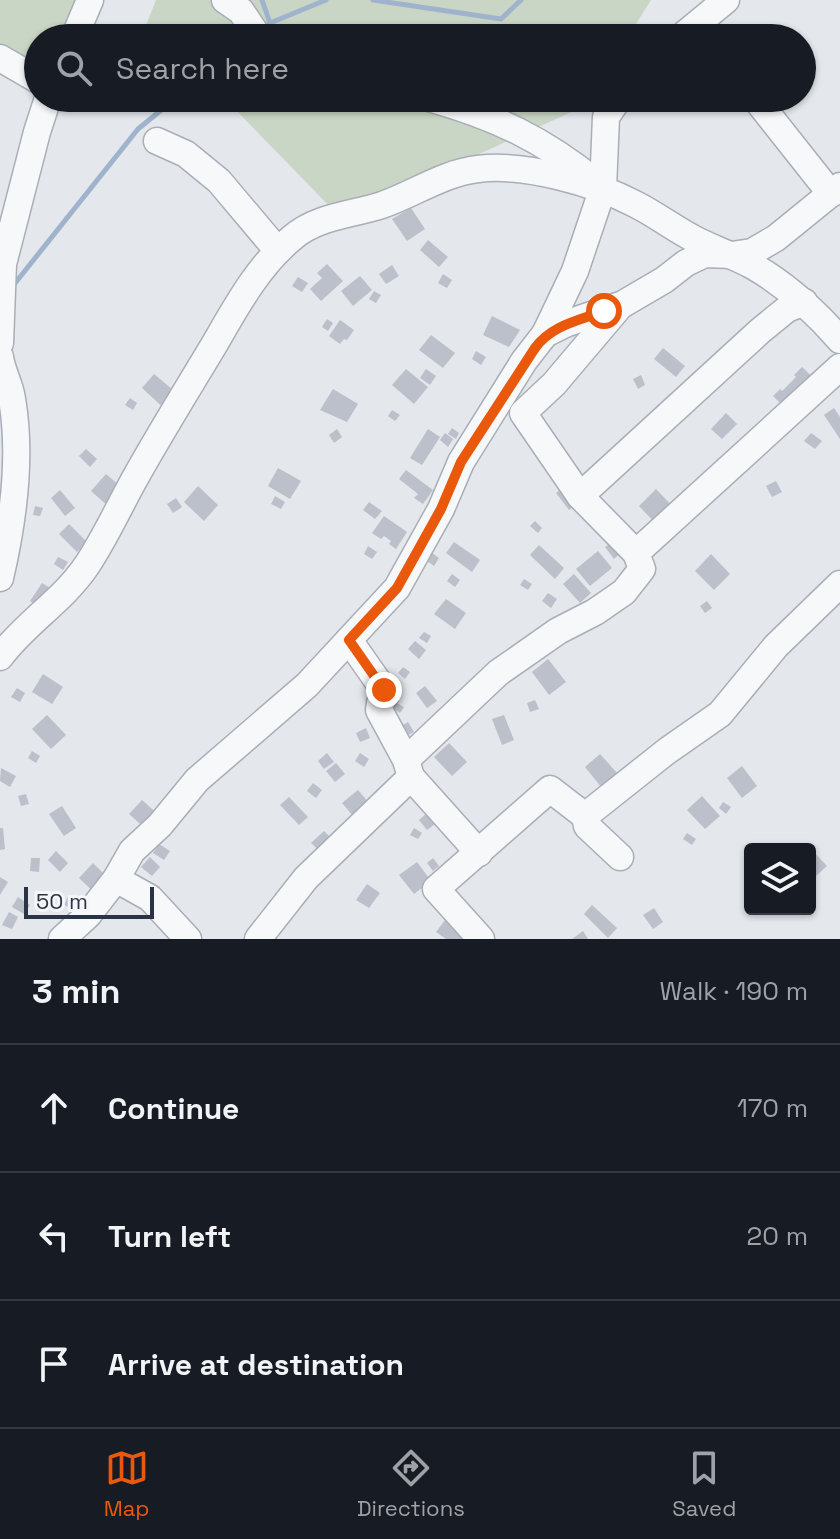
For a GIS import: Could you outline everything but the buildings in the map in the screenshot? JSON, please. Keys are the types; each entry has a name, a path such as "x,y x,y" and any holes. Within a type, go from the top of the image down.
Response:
{"street":[{"path":"80,24 90,0"},
{"path":"225,0 241,11 250,24"},
{"path":"704,24 726,0"},
{"path":"0,58 24,72"},
{"path":"0,343 3,264 43,112"},
{"path":"472,112 534,137 603,188 699,241 753,266 804,302 840,340"},
{"path":"62,939 88,915 116,879 132,851 160,825 197,780 307,685 397,588 441,509 461,462 524,361 545,334 575,271 603,188 606,117 609,112"},
{"path":"545,334 623,304 705,254 752,252 776,238 836,190 767,112"},
{"path":"157,141 186,154 219,181 278,251"},
{"path":"0,657 60,598 85,568 238,304 293,236 342,214 397,200 447,177 477,169 507,168 603,188"},
{"path":"580,496 760,331 787,309 804,302"},
{"path":"258,939 306,878 498,673 558,631 595,612 624,592 642,569 636,553 580,496 523,413 554,384 623,304"},
{"path":"0,357 12,399 15,444 14,482 2,561"},
{"path":"636,553 840,367"},
{"path":"585,816 720,714 776,646 840,584"},
{"path":"349,640 384,690 385,696 379,710 408,768 479,853"},
{"path":"481,939 436,889 550,789 585,816 587,826 620,857"},
{"path":"116,879 150,898 188,939"}],"green space":[{"path":"0,0 79,0 67,24 24,24 24,69 0,55"},
{"path":"156,0 651,0 636,24 147,24"},
{"path":"238,112 572,112 340,217"}],"waterway":[{"path":"262,0 270,23"},
{"path":"269,24 326,0"},
{"path":"373,0 501,19 521,0"},
{"path":"12,287 138,129 159,112"}],"route":[{"path":"384,690 349,640 397,588 441,509 461,462 524,361 545,334 604,311"}]}
